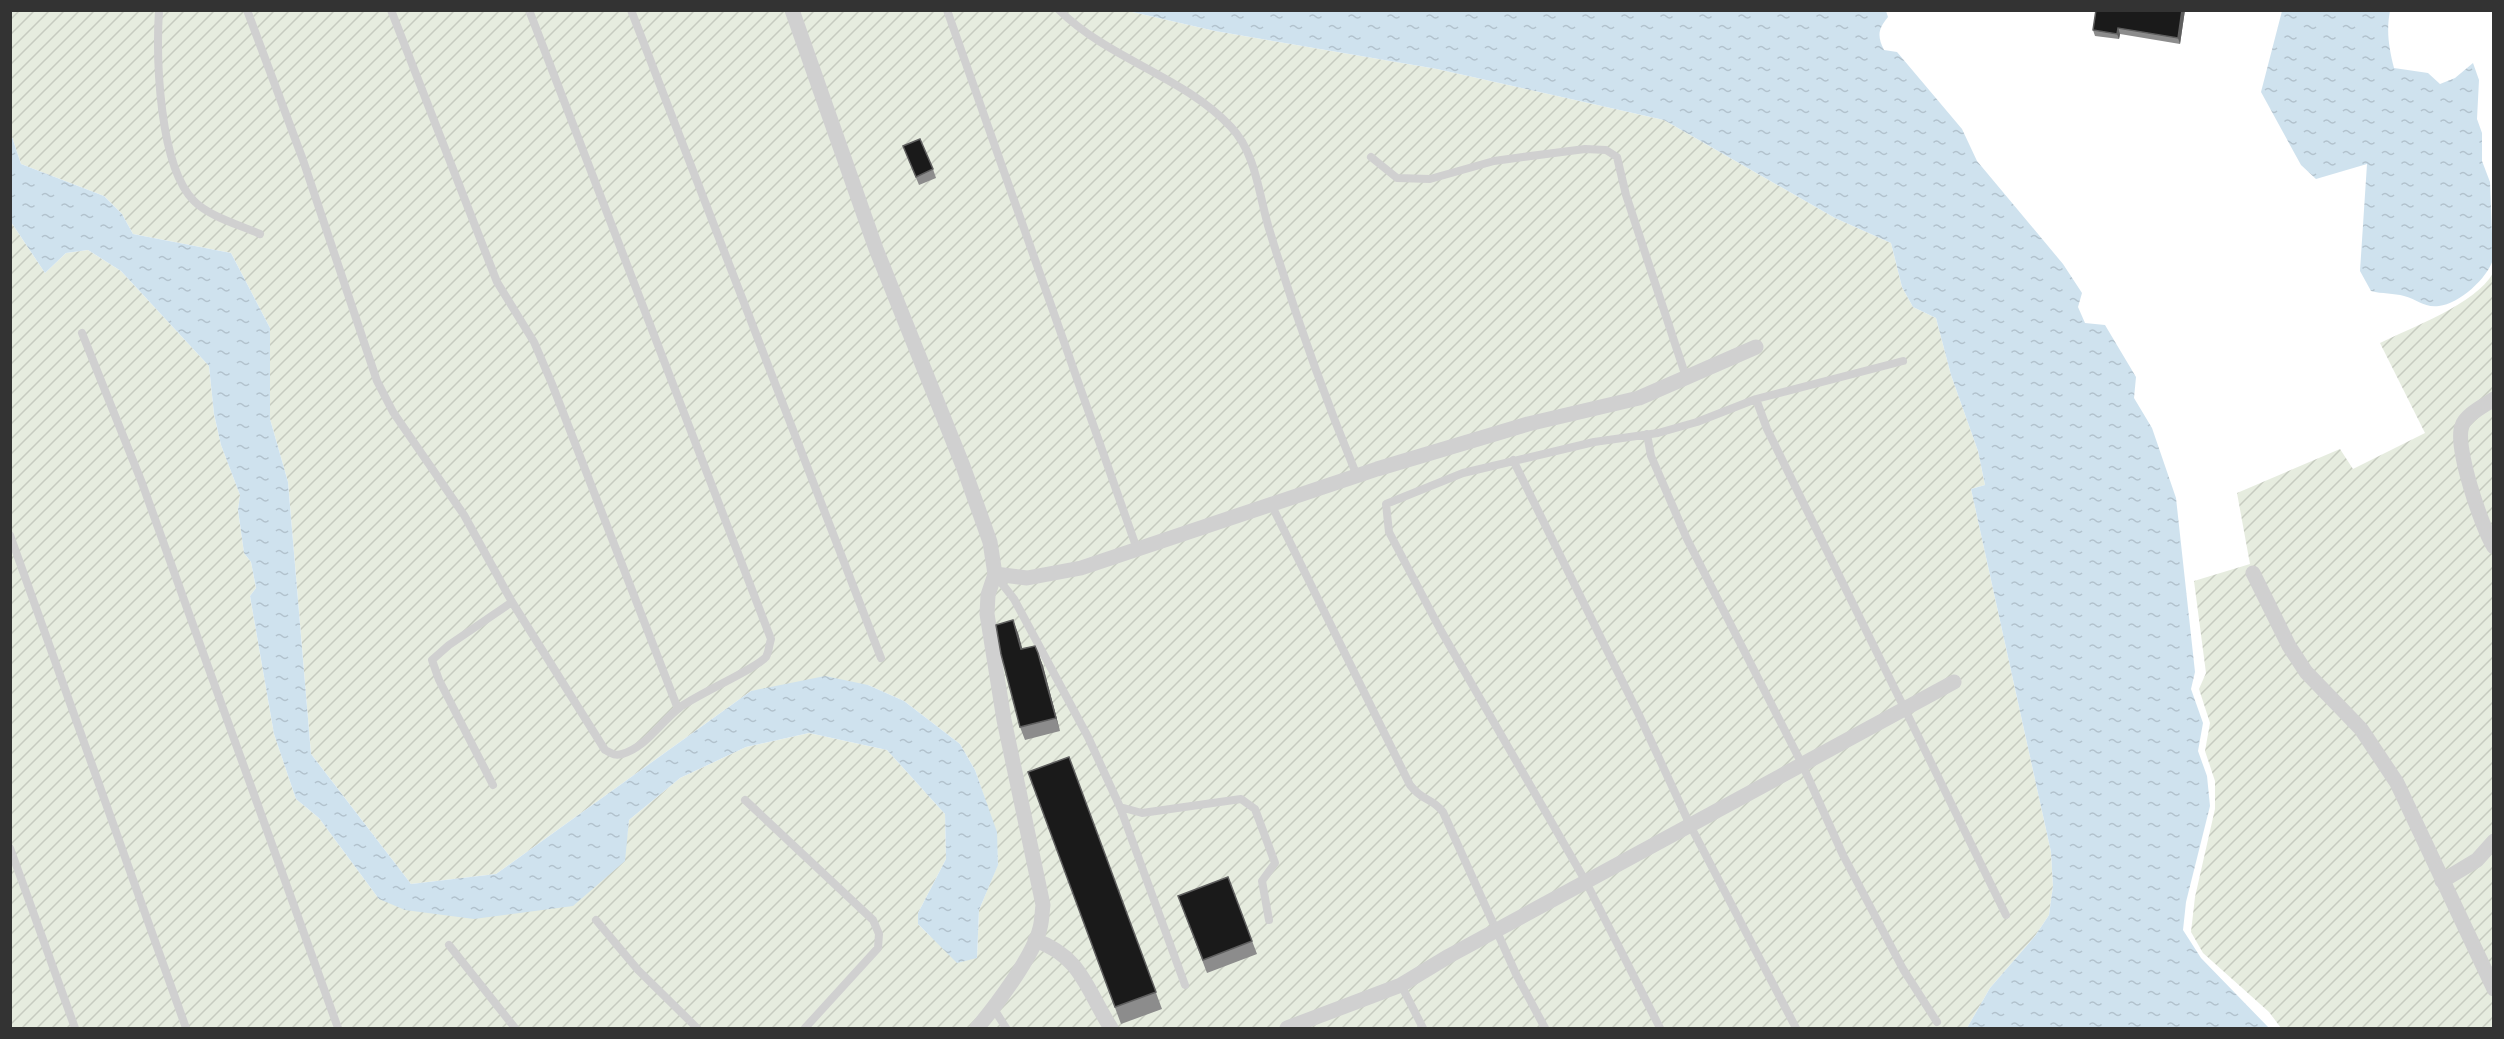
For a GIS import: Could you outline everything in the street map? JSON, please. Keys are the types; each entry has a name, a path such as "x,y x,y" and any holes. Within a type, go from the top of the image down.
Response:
{"street":[{"path":"792,10 876,249 963,466 990,542 995,574 988,594 987,614 1005,720 1042,905 1040,930 1035,940 994,1009 977,1029"},
{"path":"995,574 1027,578 1082,568 1357,476 1528,424 1639,398 1756,347"},
{"path":"2493,399 2472,413 2462,425 2460,441 2476,504 2493,548"},
{"path":"2253,573 2289,646 2306,672 2361,729 2397,783 2493,989"},
{"path":"1287,1029 1401,985 1954,682"},
{"path":"2442,881 2471,864 2493,841"},
{"path":"1035,940 1062,952 1076,965 1111,1029"}],"lane":[{"path":"159,10 157,36 166,139 180,182 195,202 260,234"},
{"path":"247,10 303,160 377,381 423,460 464,515 512,602 605,750 614,755 632,750 678,709 710,688 758,664 766,656 771,639 530,10"},
{"path":"391,10 497,282 534,342 552,384 678,709"},
{"path":"631,10 881,658"},
{"path":"947,10 1137,549"},
{"path":"1059,10 1109,49 1189,92 1230,125 1245,142 1277,253 1329,408 1357,476"},
{"path":"1371,157 1398,178 1430,179 1494,161 1585,149 1606,150 1617,157 1626,195 1686,377"},
{"path":"82,333 142,483 338,1029"},
{"path":"1660,1029 1586,882 1440,629 1389,532 1386,504 1463,473 1594,442 1647,434 1697,422 1756,399 1903,361"},
{"path":"1756,399 1767,429 2006,915"},
{"path":"1647,434 1651,456 1687,539 1802,764 1843,855 1903,969 1937,1022"},
{"path":"1514,460 1639,715 1690,825 1796,1029"},
{"path":"1271,504 1410,785 1419,797 1435,802 1443,812 1516,974 1545,1029"},
{"path":"10,535 186,1029"},
{"path":"995,574 1014,599 1088,737 1120,807 1185,985"},
{"path":"493,785 439,680 432,660 449,645 512,602"},
{"path":"1120,807 1142,813 1224,799 1241,799 1255,809 1275,863 1262,881 1269,920"},
{"path":"745,800 873,920 879,934 874,953 805,1029"},
{"path":"10,848 75,1029"},
{"path":"596,920 638,970 698,1029"},
{"path":"449,945 515,1029"},
{"path":"1401,985 1423,1029"},
{"path":"994,1009 1006,1029"}],"shaded area":[{"path":"11,10 1128,11 1215,31 1437,69 1664,120 1835,218 1891,243 1902,287 1913,307 1936,318 1951,375 1978,451 1985,485 1971,489 2051,852 2053,886 2049,915 2035,936 1990,988 1967,1028 11,1028 11,222 45,273 66,253 88,250 121,271 209,366 214,414 221,445 240,495 238,510 244,553 251,562 256,588 250,596 274,734 296,799 319,818 379,899 624,861 629,820 680,778 746,747 809,733 887,750 945,814 946,859 918,913 918,924 930,936 977,958 979,910 998,864 996,832 975,770 960,744 904,701 868,685 751,691 496,874 411,884 311,754 288,482 270,419 270,328 231,253 133,234 122,214 104,196 21,164 11,134"},
{"path":"2493,273 2493,1028 2281,1028 2269,1012 2203,953 2191,932 2195,897 2215,809 2215,781 2205,751 2210,723 2199,689 2206,673 2194,581 2250,564 2237,493 2340,449 2353,469 2425,433 2380,343 2458,305 2473,295"}],"water":[{"path":"1128,11 1886,11 1888,17 1880,33 1880,41 1884,50 1897,52 1962,129 1977,161 2063,264 2082,293 2078,307 2085,323 2105,325 2136,377 2134,398 2152,428 2176,498 2195,672 2191,689 2203,723 2198,751 2207,776 2210,806 2186,902 2183,930 2201,958 2269,1028 1967,1028 1990,988 2035,936 2049,915 2053,886 2051,852 1971,489 1985,485 1978,451 1951,375 1936,318 1913,307 1902,287 1891,243 1835,218 1664,120 1437,69 1215,31"},
{"path":"2282,11 2390,11 2388,26 2394,68 2428,73 2440,84 2455,78 2473,63 2479,80 2477,119 2482,133 2482,161 2490,182 2493,259 2479,282 2464,295 2447,304 2434,306 2425,305 2409,297 2371,291 2360,271 2367,164 2316,179 2301,165 2261,92"},
{"path":"11,134 21,164 104,196 122,214 133,234 231,253 270,328 270,419 288,482 311,754 411,884 496,874 751,691 825,676 868,685 904,701 960,744 975,770 997,832 998,865 979,910 977,958 957,963 918,924 918,913 946,859 945,814 887,750 809,733 746,747 680,778 629,820 625,861 573,906 474,919 405,910 379,899 319,818 296,799 274,734 250,596 256,588 251,562 244,553 238,510 240,495 221,445 214,414 209,366 121,271 88,250 66,253 45,273 11,222"}],"building":[{"path":"2096,10 2182,10 2178,38 2118,28 2117,34 2093,30"},
{"path":"920,139 933,169 916,177 903,146"},
{"path":"1013,620 1021,649 1035,646 1056,718 1020,727 996,625"},
{"path":"1069,757 1156,992 1115,1007 1028,772"},
{"path":"1228,877 1252,941 1203,960 1178,896"}]}
